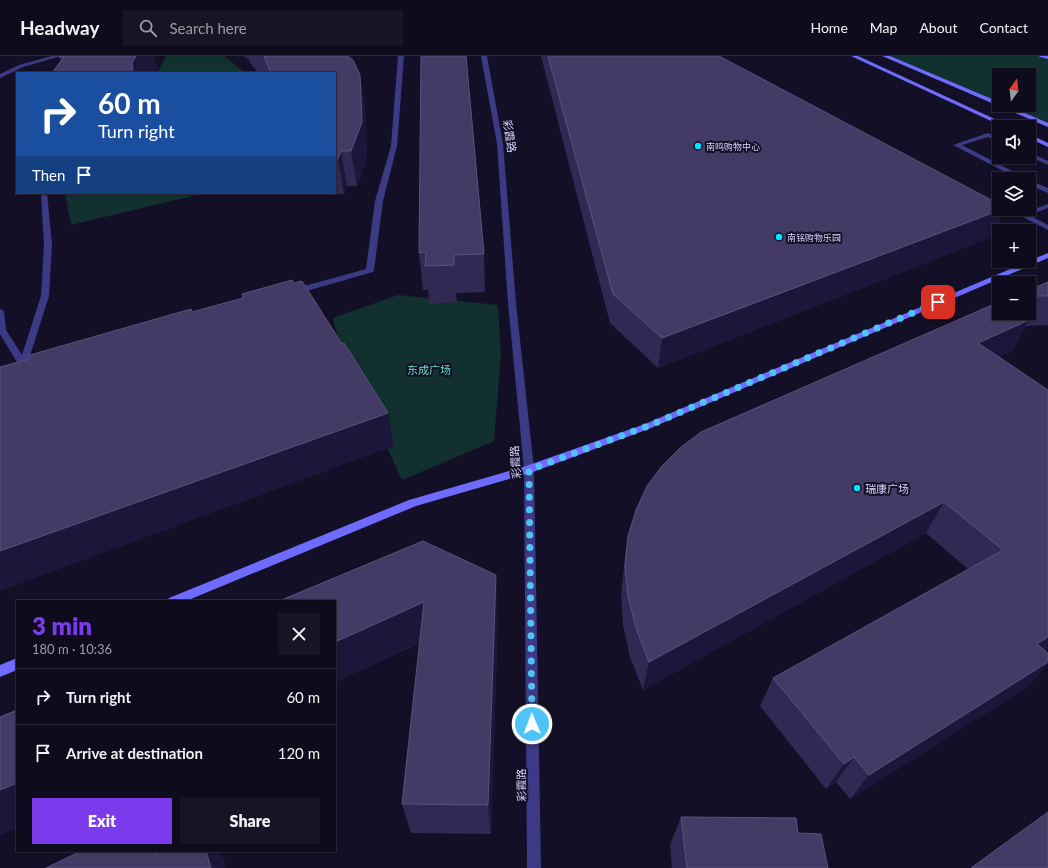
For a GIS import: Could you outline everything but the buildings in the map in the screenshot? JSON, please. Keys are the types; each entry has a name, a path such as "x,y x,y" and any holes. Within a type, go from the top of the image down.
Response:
{"street":[{"path":"0,76 21,66 58,56"},
{"path":"285,294 370,270 379,201 394,146 401,56"},
{"name":"彩霞路","path":"484,56 500,144 512,303 529,470 534,868"},
{"path":"854,56 995,120"},
{"path":"885,56 1048,125"},
{"path":"1042,56 1048,57"},
{"path":"992,137 988,135 956,145 992,163"},
{"path":"1036,139 1048,144"},
{"path":"1036,157 1048,163"},
{"path":"994,164 1010,172"},
{"path":"1036,185 1048,191"},
{"path":"0,311 2,330 23,365 45,296 48,245 44,194"},
{"path":"1048,206 1023,215 1048,228"},
{"path":"174,600 413,503 529,470 648,426 1048,255"},
{"path":"0,671 16,664"}],"green space":[{"path":"166,56 224,56 245,72 158,72"},
{"path":"889,56 1048,56 1048,124 1020,112 1036,112 1036,68 992,68 992,100"},
{"path":"65,194 201,194 71,225"},
{"name":"东成广场","path":"398,295 498,305 501,353 494,441 402,480 340,346 333,318"}],"place":[{"name":"南鸣购物中心","path":"698,146"},
{"name":"南铭购物乐园","path":"779,237"},
{"name":"瑞康广场","path":"857,488"}],"route":[{"path":"532,724 529,470 648,426 938,302"}]}
